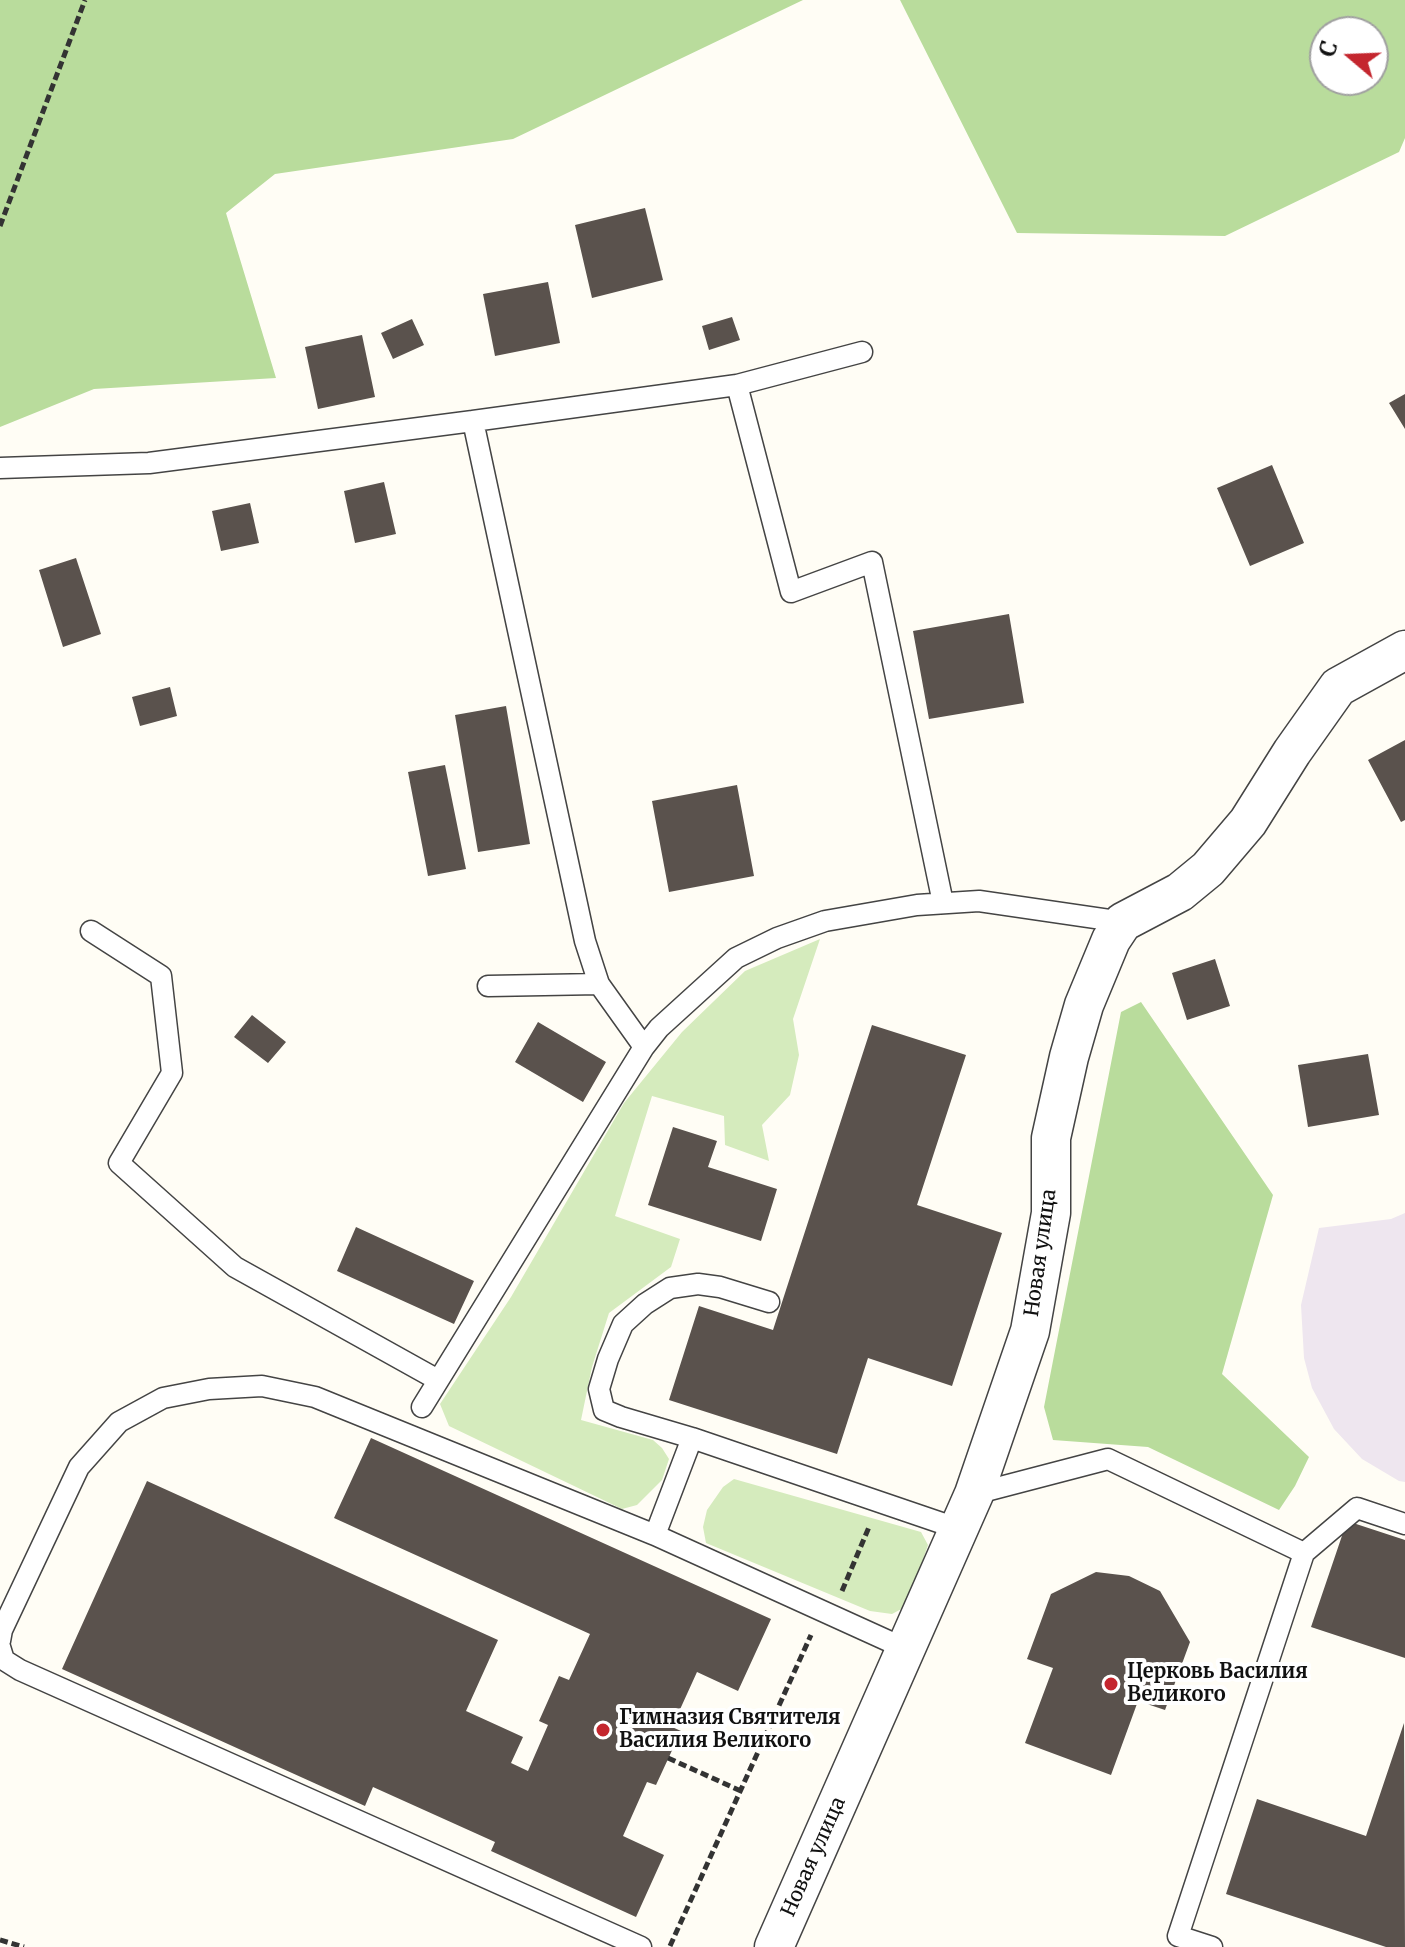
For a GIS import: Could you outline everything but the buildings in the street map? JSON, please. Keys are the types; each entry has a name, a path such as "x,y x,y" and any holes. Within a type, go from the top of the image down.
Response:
{"street":[{"path":"1123,922 1162,903 1208,869 1248,822 1338,687 1405,650"},
{"name":"Новая улица","path":"774,1947 974,1494 1030,1331 1051,1213 1051,1138 1069,1057 1096,975 1123,922"}],"lane":[{"path":"0,468 149,463 473,421 737,385 862,352"},
{"path":"737,385 791,592 872,562 943,903"},
{"path":"473,421 585,941 599,984 644,1047"},
{"path":"422,1407 644,1047 659,1028 736,958 777,938 825,921 943,903 979,901 1123,922"},
{"path":"91,931 161,976 172,1073 119,1163 235,1267 438,1380"},
{"path":"488,986 599,984"},
{"path":"769,1302 720,1287 698,1284 670,1288 645,1304 623,1324 599,1389 604,1410 959,1529"},
{"path":"0,1641 2,1630 79,1467 119,1422 163,1398 209,1389 262,1386 315,1397 655,1535 906,1649"},
{"path":"655,1535 692,1438"},
{"path":"974,1494 1108,1459 1304,1553"},
{"path":"1212,1947 1178,1936 1304,1553 1357,1508 1405,1524"},
{"path":"0,1647 4,1660 20,1670 641,1947"}],"path":[{"path":"0,226 85,0"},
{"path":"669,1947 816,1625 838,1601 880,1502"},
{"path":"668,1758 741,1791"},
{"path":"0,1940 24,1947"}],"shaded area":[{"path":"1405,1213 1405,1482 1362,1459 1334,1429 1312,1388 1304,1358 1301,1305 1319,1228 1391,1219"}],"green space":[{"path":"0,0 803,0 513,139 275,174 226,213 276,378 94,389 0,427"},
{"path":"900,0 1405,0 1405,138 1399,152 1225,236 1017,233"},
{"path":"820,939 793,1019 799,1055 790,1095 762,1125 769,1161 725,1145 724,1116 652,1096 615,1216 680,1239 671,1267 609,1313 592,1367 581,1420 653,1440 669,1459 662,1480 637,1505 622,1509 449,1426 440,1404 511,1297 624,1103 682,1032 745,971"},
{"path":"1141,1002 1273,1195 1222,1374 1309,1457 1279,1510 1148,1447 1053,1440 1044,1407 1121,1012"},
{"path":"734,1479 921,1532 928,1545 907,1606 892,1614 870,1611 706,1543 703,1527 707,1510 723,1487"}],"place":[{"name":"Церковь Василия Великого","path":"1111,1684"},
{"name":"Гимназия Святителя Василия Великого","path":"603,1730"}]}
